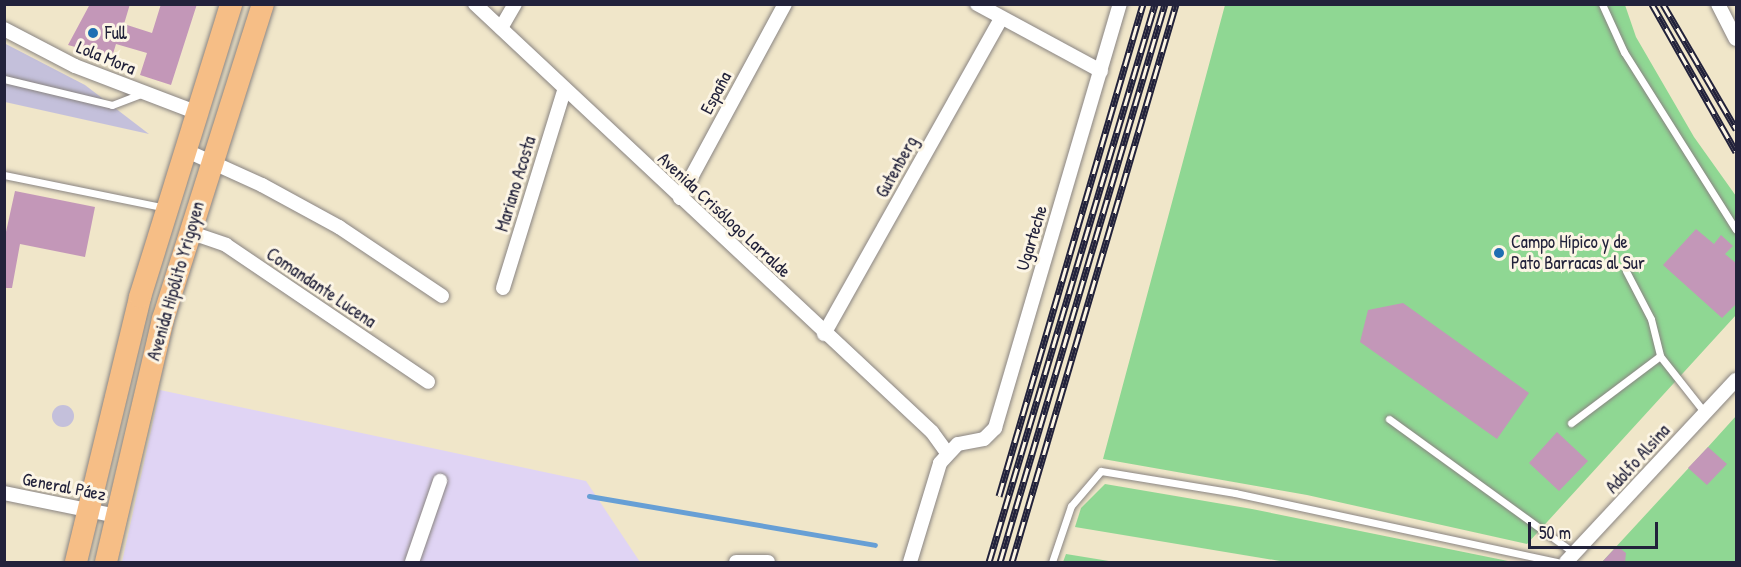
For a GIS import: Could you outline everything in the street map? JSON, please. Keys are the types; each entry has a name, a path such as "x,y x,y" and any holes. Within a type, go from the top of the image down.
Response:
{"main road":[{"name":"Avenida Hipólito Yrigoyen","path":"76,562 130,335 231,4"},
{"name":"Avenida Hipólito Yrigoyen","path":"105,562 163,319 263,4"}],"street":[{"name":"Avenida Crisólogo Larralde","path":"475,4 564,91 932,432 946,453"},
{"path":"501,28 515,4"},
{"name":"España","path":"680,198 785,4"},
{"path":"976,4 1101,71"},
{"name":"Ugarteche","path":"946,453 958,444 984,439 994,428 1120,4"},
{"path":"1718,4 1737,39"},
{"name":"Gutenberg","path":"825,334 1001,18"},
{"name":"Lola Mora","path":"4,29 75,66 198,113"},
{"name":"Mariano Acosta","path":"503,288 564,91"},
{"path":"187,152 339,227 442,296"},
{"name":"Comandante Lucena","path":"189,232 226,245 428,382"},
{"name":"Adolfo Alsina","path":"1570,558 1737,380"},
{"path":"909,562 940,463 946,453"},
{"path":"412,562 440,481"},
{"name":"General Páez","path":"4,493 117,516"},
{"path":"736,562 768,562"}],"lane":[{"path":"1602,4 1624,52 1737,230"},
{"path":"4,79 112,105 144,93"},
{"path":"4,175 168,209"},
{"path":"1626,272 1652,319 1660,356 1705,413"},
{"path":"1571,423 1660,356"},
{"path":"1389,419 1570,558"},
{"path":"1052,562 1071,506 1101,471 1235,493 1558,562"}],"shaded area":[{"path":"4,43 85,85 149,134 5,102"},
{"path":"160,390 586,481 640,562 122,562"},
{"path":"63,405 71,408 74,416 71,424 63,427 55,424 52,416 55,408"}],"green space":[{"name":"Campo Hípico y de Pato Barracas al Sur","path":"1225,5 1625,5 1636,37 1694,137 1736,196 1736,315 1527,544 1307,495 1103,459"},
{"path":"1736,416 1736,562 1602,562 1708,447"},
{"path":"1105,484 1252,509 1513,562 1286,562 1075,527 1081,508"},
{"path":"1066,554 1115,562 1063,562"}],"building":[{"path":"90,4 130,4 124,24 152,33 161,4 197,4 171,85 140,75 147,53 116,44 112,57 68,45"},
{"path":"15,191 95,207 85,257 20,244 12,288 4,288 4,241"},
{"path":"1696,229 1714,244 1721,235 1733,246 1725,254 1737,264 1737,303 1722,318 1663,265"},
{"path":"1403,303 1529,393 1497,439 1360,342 1368,310"},
{"path":"1557,432 1588,461 1559,491 1529,463"},
{"path":"1708,447 1727,464 1707,485 1688,468"},
{"path":"1617,546 1626,553 1625,562 1602,562"}],"waterway":[{"path":"589,496 875,545"}],"railway":[{"path":"999,496 1143,4"},
{"path":"989,562 1155,4"},
{"path":"1000,562 1165,4"},
{"path":"1012,562 1176,4"},
{"path":"1652,4 1736,152"},
{"path":"1663,4 1736,129"}],"place":[{"name":"Full","path":"93,33"},
{"name":"Campo Hípico y de Pato Barracas al Sur","path":"1499,253"}]}
